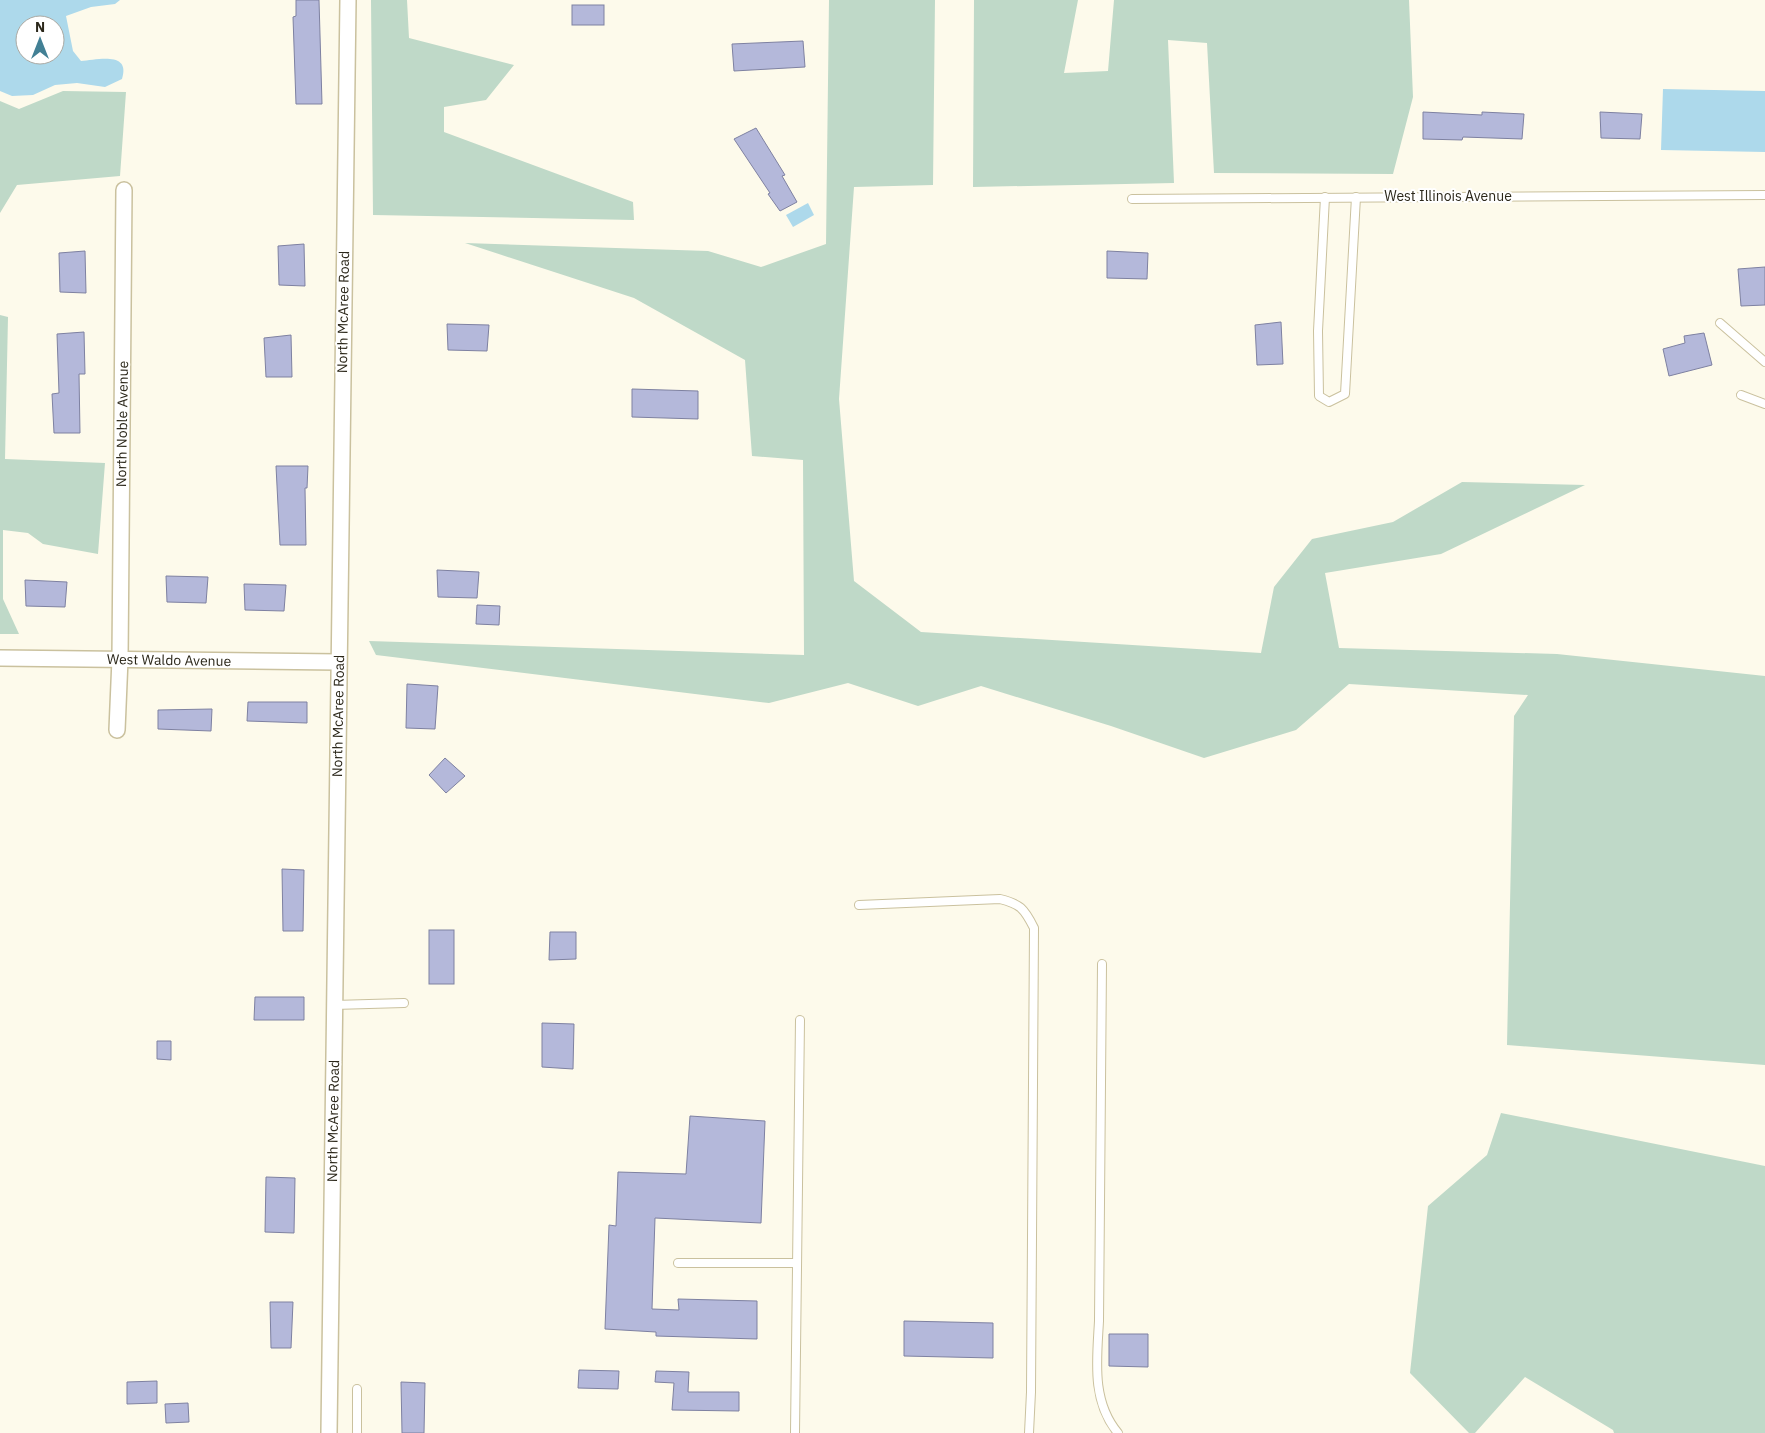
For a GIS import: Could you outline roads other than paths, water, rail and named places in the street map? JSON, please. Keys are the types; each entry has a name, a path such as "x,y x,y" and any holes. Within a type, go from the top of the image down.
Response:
{"street":[{"name":"North McAree Road","path":"329,1433 348,0"},
{"name":"North Noble Avenue","path":"117,730 120,659 124,190"},
{"name":"West Waldo Avenue","path":"0,658 338,662"}],"lane":[{"name":"West Illinois Avenue","path":"1132,199 1765,195"},
{"path":"1325,197 1318,331 1320,396 1329,402 1345,394 1356,197"},
{"path":"1720,323 1765,362"},
{"path":"1741,395 1765,404"},
{"path":"859,905 1000,899 1016,903 1027,914 1034,928 1031,1392 1029,1433"},
{"path":"1102,964 1097,1370 1100,1398 1112,1425 1118,1433"},
{"path":"334,1005 404,1003"},
{"path":"795,1433 800,1020"},
{"path":"678,1263 797,1263"},
{"path":"357,1389 357,1433"}],"water":[{"path":"0,0 120,0 115,4 91,7 66,16 73,51 81,61 111,59 117,61 122,64 122,79 105,87 77,83 55,85 33,95 12,96 0,91"},
{"path":"1663,89 1765,91 1765,152 1661,150"},
{"path":"808,203 814,215 793,227 786,215"}]}
